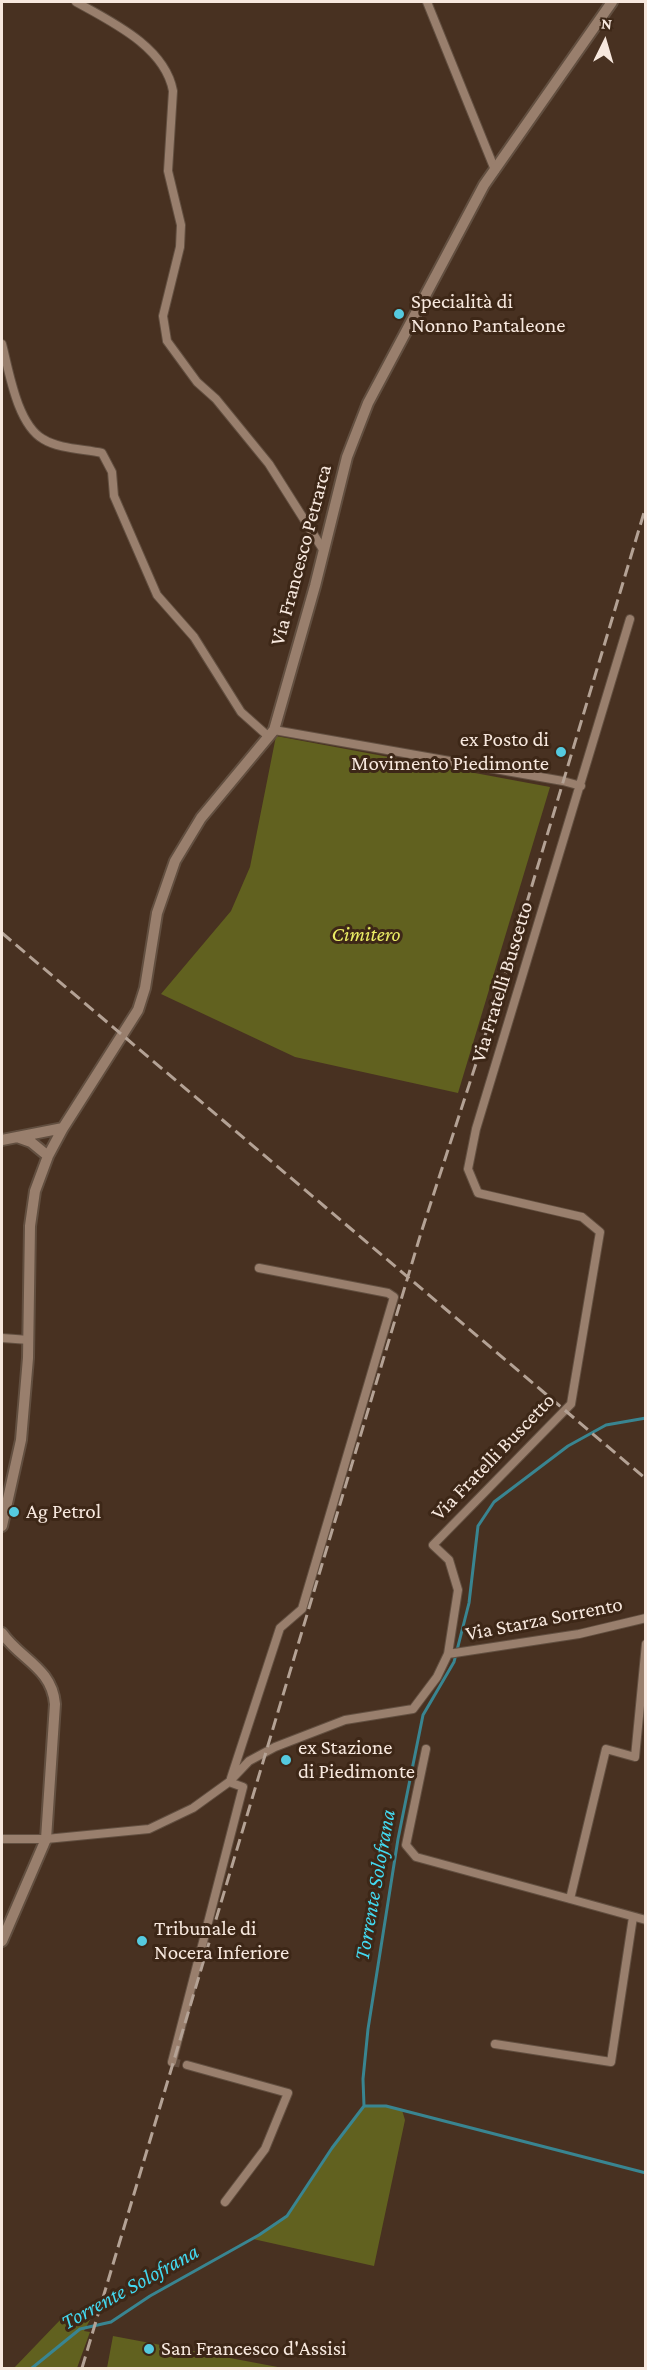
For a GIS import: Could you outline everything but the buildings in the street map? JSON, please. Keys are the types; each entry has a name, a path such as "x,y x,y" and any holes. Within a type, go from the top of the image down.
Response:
{"main road":[{"name":"Via Francesco Petrarca","path":"2,1526 21,1440 29,1340 30,1226 35,1191 48,1156 63,1128 138,1010 145,988 157,913 175,861 201,818 272,734 324,551 354,433 474,205 495,170 612,2"},
{"path":"2,1140 63,1128"},
{"path":"17,1137 31,1142 48,1156"},
{"path":"2,1633 44,1672 54,1695 54,1737 46,1839 2,1941"}],"street":[{"path":"76,2 109,20 143,45 164,65 171,81 173,91 168,171 181,225 176,269 163,316 167,341 197,382 216,399 269,464 324,551"},
{"path":"427,2 495,170"},
{"path":"2,344 18,404 33,430 44,440 102,453 108,461 114,496 154,589 194,637 241,712 272,734 563,781 581,786"},
{"name":"Via Fratelli Buscetto","path":"2,1839 46,1839 149,1829 193,1808 229,1782 249,1761 275,1747 345,1720 413,1709 455,1654 458,1590 449,1560 433,1545 571,1404 600,1232 582,1217 478,1193 468,1169 476,1129 630,619"},
{"path":"171,2061 243,1787 229,1782 280,1628 302,1609 394,1297 388,1293 259,1268"},
{"path":"2,1338 29,1340"},
{"name":"Via Starza Sorrento","path":"455,1654 579,1634 645,1618"},
{"path":"570,1899 606,1749 635,1757 645,1644"},
{"path":"426,1749 406,1845 416,1857 645,1920"},
{"path":"495,2044 611,2062 633,1917"},
{"path":"187,2065 288,2093 265,2149 225,2202"}],"green space":[{"name":"Cimitero","path":"276,736 550,787 458,1093 295,1057 161,994 231,911 250,867"},
{"path":"364,2106 386,2106 402,2110 405,2120 374,2266 253,2239 287,2216 332,2148"},
{"path":"62,2318 90,2320 84,2331 90,2332 77,2368 14,2368"},
{"name":"San Francesco d'Assisi","path":"113,2336 283,2368 107,2368"}],"waterway":[{"name":"Torrente Solofrana","path":"364,2106 363,2079 368,2029 398,1839 423,1715 454,1662 469,1603 478,1526 494,1502 568,1446 606,1425 646,1418"},
{"name":"Torrente Solofrana","path":"32,2368 80,2329 111,2322 150,2296 259,2235 287,2216 332,2148 364,2106 386,2106 646,2173"}],"tunnel":[{"path":"172,2062 187,2065"}],"railway":[{"path":"82,2368 421,1233 509,962 646,506"},
{"path":"2,933 646,1479"}],"place":[{"name":"Specialità di Nonno Pantaleone","path":"399,314"},
{"name":"ex Posto di Movimento Piedimonte","path":"561,752"},
{"name":"Ag Petrol","path":"14,1512"},
{"name":"ex Stazione di Piedimonte","path":"286,1760"},
{"name":"Tribunale di Nocera Inferiore","path":"142,1941"},
{"name":"San Francesco d'Assisi","path":"149,2349"}]}
